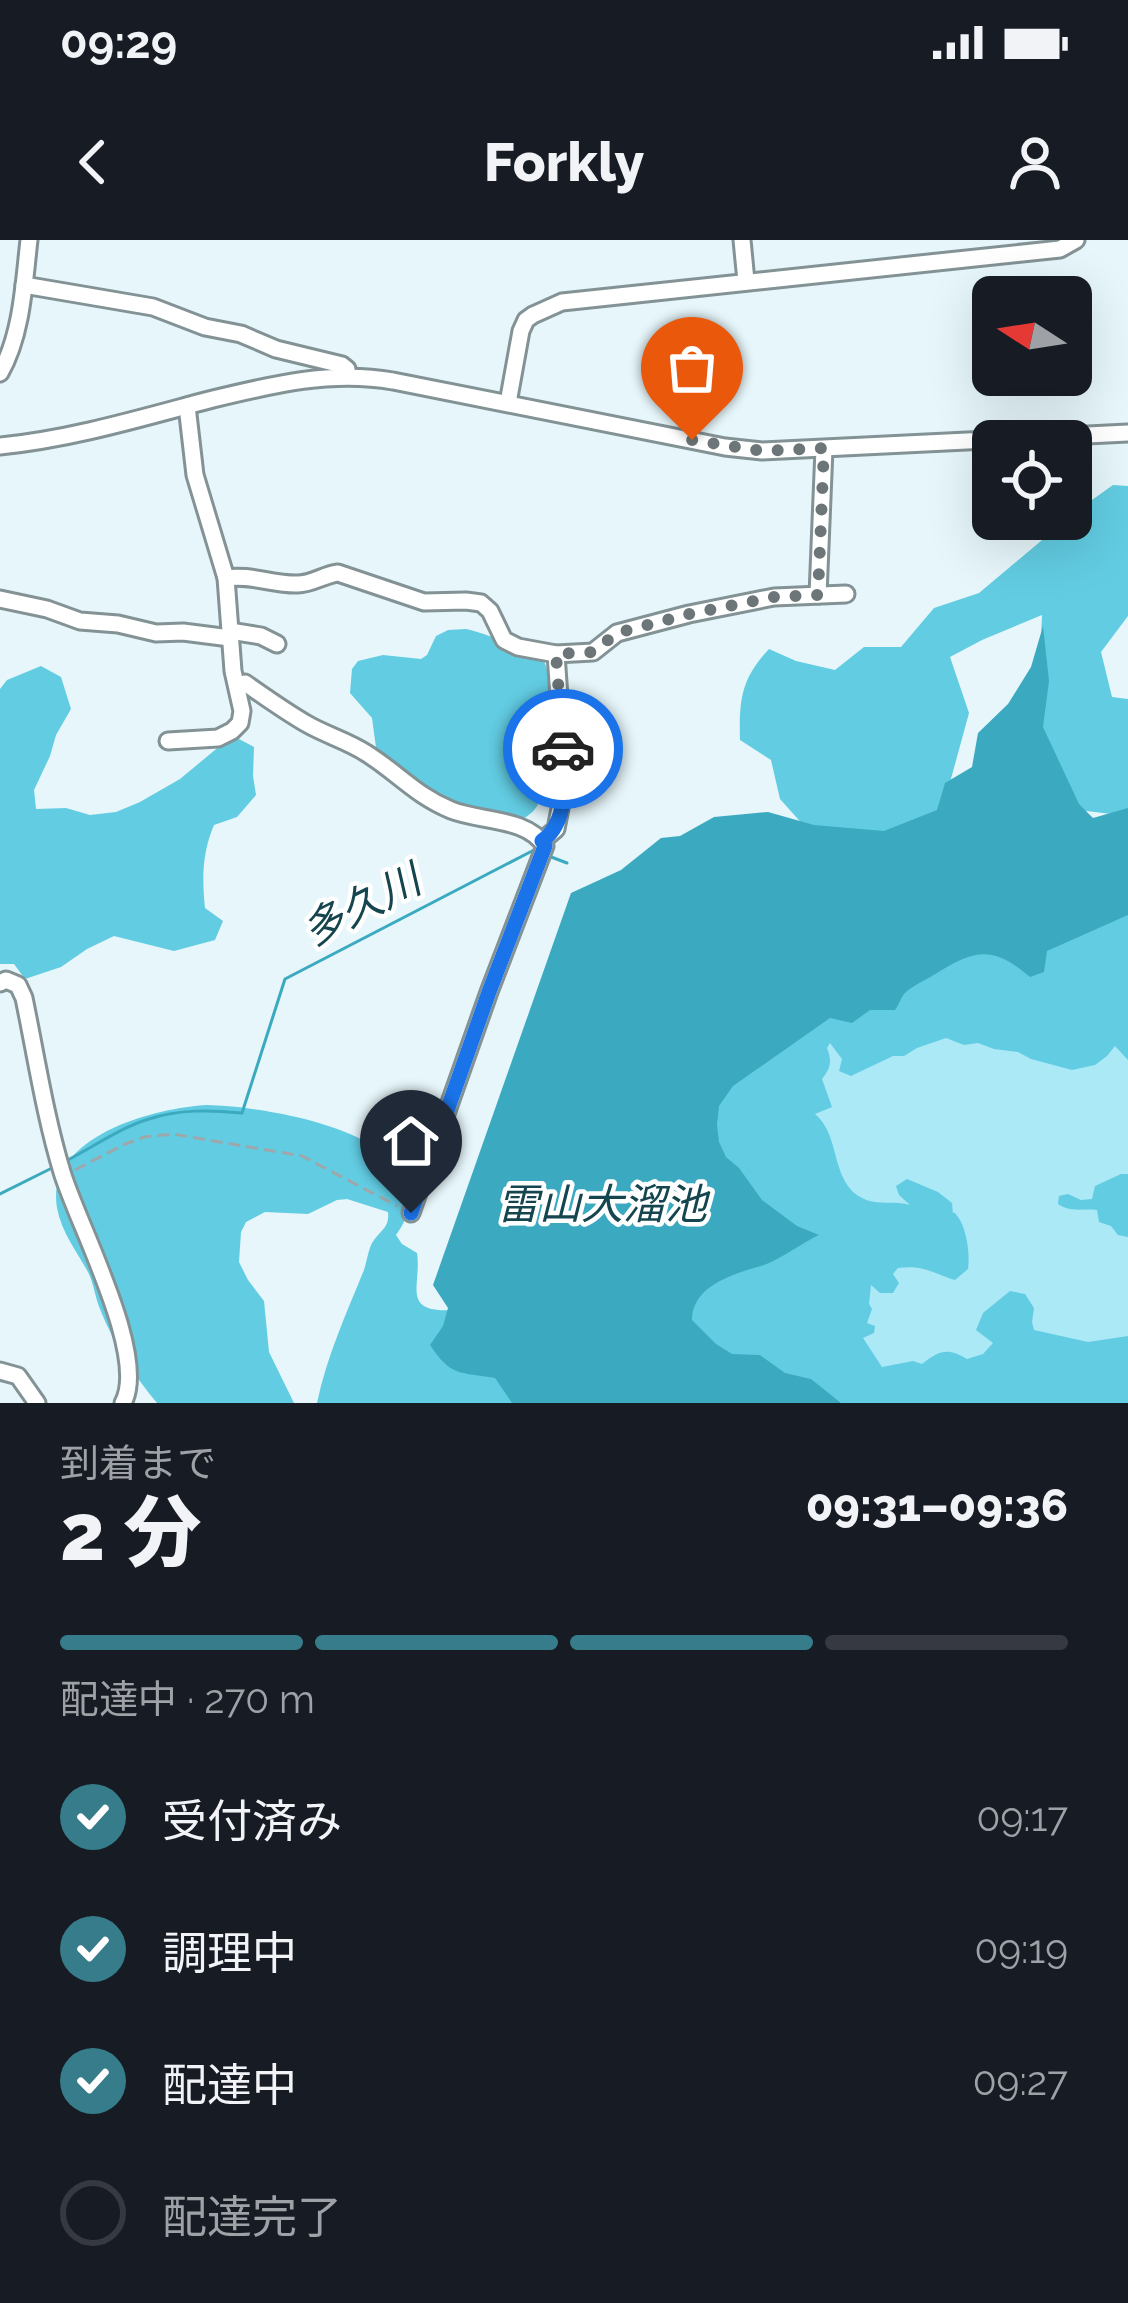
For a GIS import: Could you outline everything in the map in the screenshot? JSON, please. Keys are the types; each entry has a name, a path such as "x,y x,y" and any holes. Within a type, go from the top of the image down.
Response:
{"street":[{"path":"0,373 10,356 29,240"},
{"path":"742,240 746,281"},
{"path":"508,403 521,331 526,320 547,307 579,298 1060,249 1076,240"},
{"path":"24,285 152,307 276,349 342,365 346,376"},
{"path":"0,446 291,381 346,376 379,378 762,451 1128,433"},
{"path":"168,741 218,737 240,723 242,711 226,578 195,475 187,406"},
{"path":"818,595 824,448"},
{"path":"226,578 295,584 338,573 424,602 481,603 504,640 556,654 593,652 617,633 689,614 774,597 847,594"},
{"path":"0,599 80,621 156,633 261,636 277,644"},
{"path":"411,1213 543,848 556,829 565,783 556,654"},
{"path":"238,685 244,683 302,721 390,767 419,795 460,814 523,828 543,848"},
{"path":"0,983 6,980 18,985 24,998 63,1177 107,1282 129,1371 130,1387 123,1403"},
{"path":"0,1371 18,1376 37,1403"}],"path":[{"path":"63,1177 123,1145 173,1134 302,1156 411,1213"}],"shaded area":[{"path":"1113,485 1128,486 1128,616 1101,652 1112,697 1128,699 1128,816 1078,810 1037,726 1042,615 950,657 969,713 940,819 893,839 814,837 780,799 771,760 740,740 744,691 769,649 835,670 864,647 901,647 934,608 979,593 1042,540 1092,540 1092,500"},
{"path":"466,629 530,653 544,662 547,671 549,729 543,789 537,807 521,820 447,813 377,755 372,718 350,693 352,669 358,661 383,655 421,659 436,636"},
{"path":"41,666 61,677 71,709 34,790 36,809 66,808 90,815 116,812 180,779 221,745 239,739 254,747 256,795 237,817 214,825 207,846 205,908 223,921 215,940 174,951 114,936 61,967 25,979 14,964 0,964 0,689 7,680"},
{"path":"1128,908 1128,1060 1115,1046 1095,1065 1072,1070 1018,1052 946,1038 851,1076 839,1071 842,1059 830,1043 830,1064 822,1079 832,1107 815,1114 829,1134 852,1191 868,1200 910,1205 896,1186 907,1179 952,1203 966,1237 968,1269 955,1280 907,1267 893,1274 899,1283 893,1293 880,1293 871,1285 867,1323 875,1326 874,1333 863,1338 882,1367 913,1361 922,1364 943,1352 967,1359 983,1354 993,1343 976,1330 983,1313 1010,1291 1025,1294 1034,1308 1034,1330 1088,1342 1128,1336 1128,1403 821,1403 702,1343 682,1311 719,1090 802,1025 960,949 1040,945"},
{"path":"1128,935 1128,1403 885,1403 742,1154 819,1038"},
{"path":"207,1105 324,1124 381,1151 400,1170 408,1192 406,1215 396,1235 417,1253 419,1301 436,1310 452,1310 530,1403 317,1403 371,1246 388,1217 388,1212 347,1199 308,1214 265,1212 246,1222 241,1232 239,1262 264,1301 269,1352 294,1403 157,1403 105,1321 89,1274 59,1217 58,1183 68,1162 107,1131 159,1112"},
{"path":"1128,1174 1128,1237 1099,1222 1097,1210 1058,1204 1059,1196 1068,1194 1092,1199 1095,1186"}],"water":[{"name":"雷山大溜池","path":"1043,626 1049,681 1043,727 1079,804 1093,818 1128,808 1128,915 1047,951 1044,972 1030,977 995,956 974,956 911,988 895,1010 870,1010 852,1023 830,1018 733,1086 719,1106 719,1142 726,1157 762,1200 797,1226 819,1235 768,1264 716,1283 699,1298 692,1320 732,1354 760,1355 785,1373 811,1379 841,1403 512,1403 495,1378 457,1371 444,1363 430,1345 448,1308 433,1285 571,893 621,870 661,838 680,836 714,817 768,812 814,825 884,831 937,810 945,783 972,767 978,733 1008,704 1031,667"}],"waterway":[{"name":"多久川","path":"64,1162 127,1128 161,1116 195,1111 242,1113 285,979 537,851"},
{"name":"多久川","path":"546,855 567,863"},
{"name":"多久川","path":"0,1194 56,1166"}],"way so far":[{"path":"563,749 556,654 593,652 617,633 689,614 774,597 818,595 824,448 762,451 692,440"}],"route":[{"path":"411,1213 545,846 542,841 556,829 565,783 563,749"}]}
